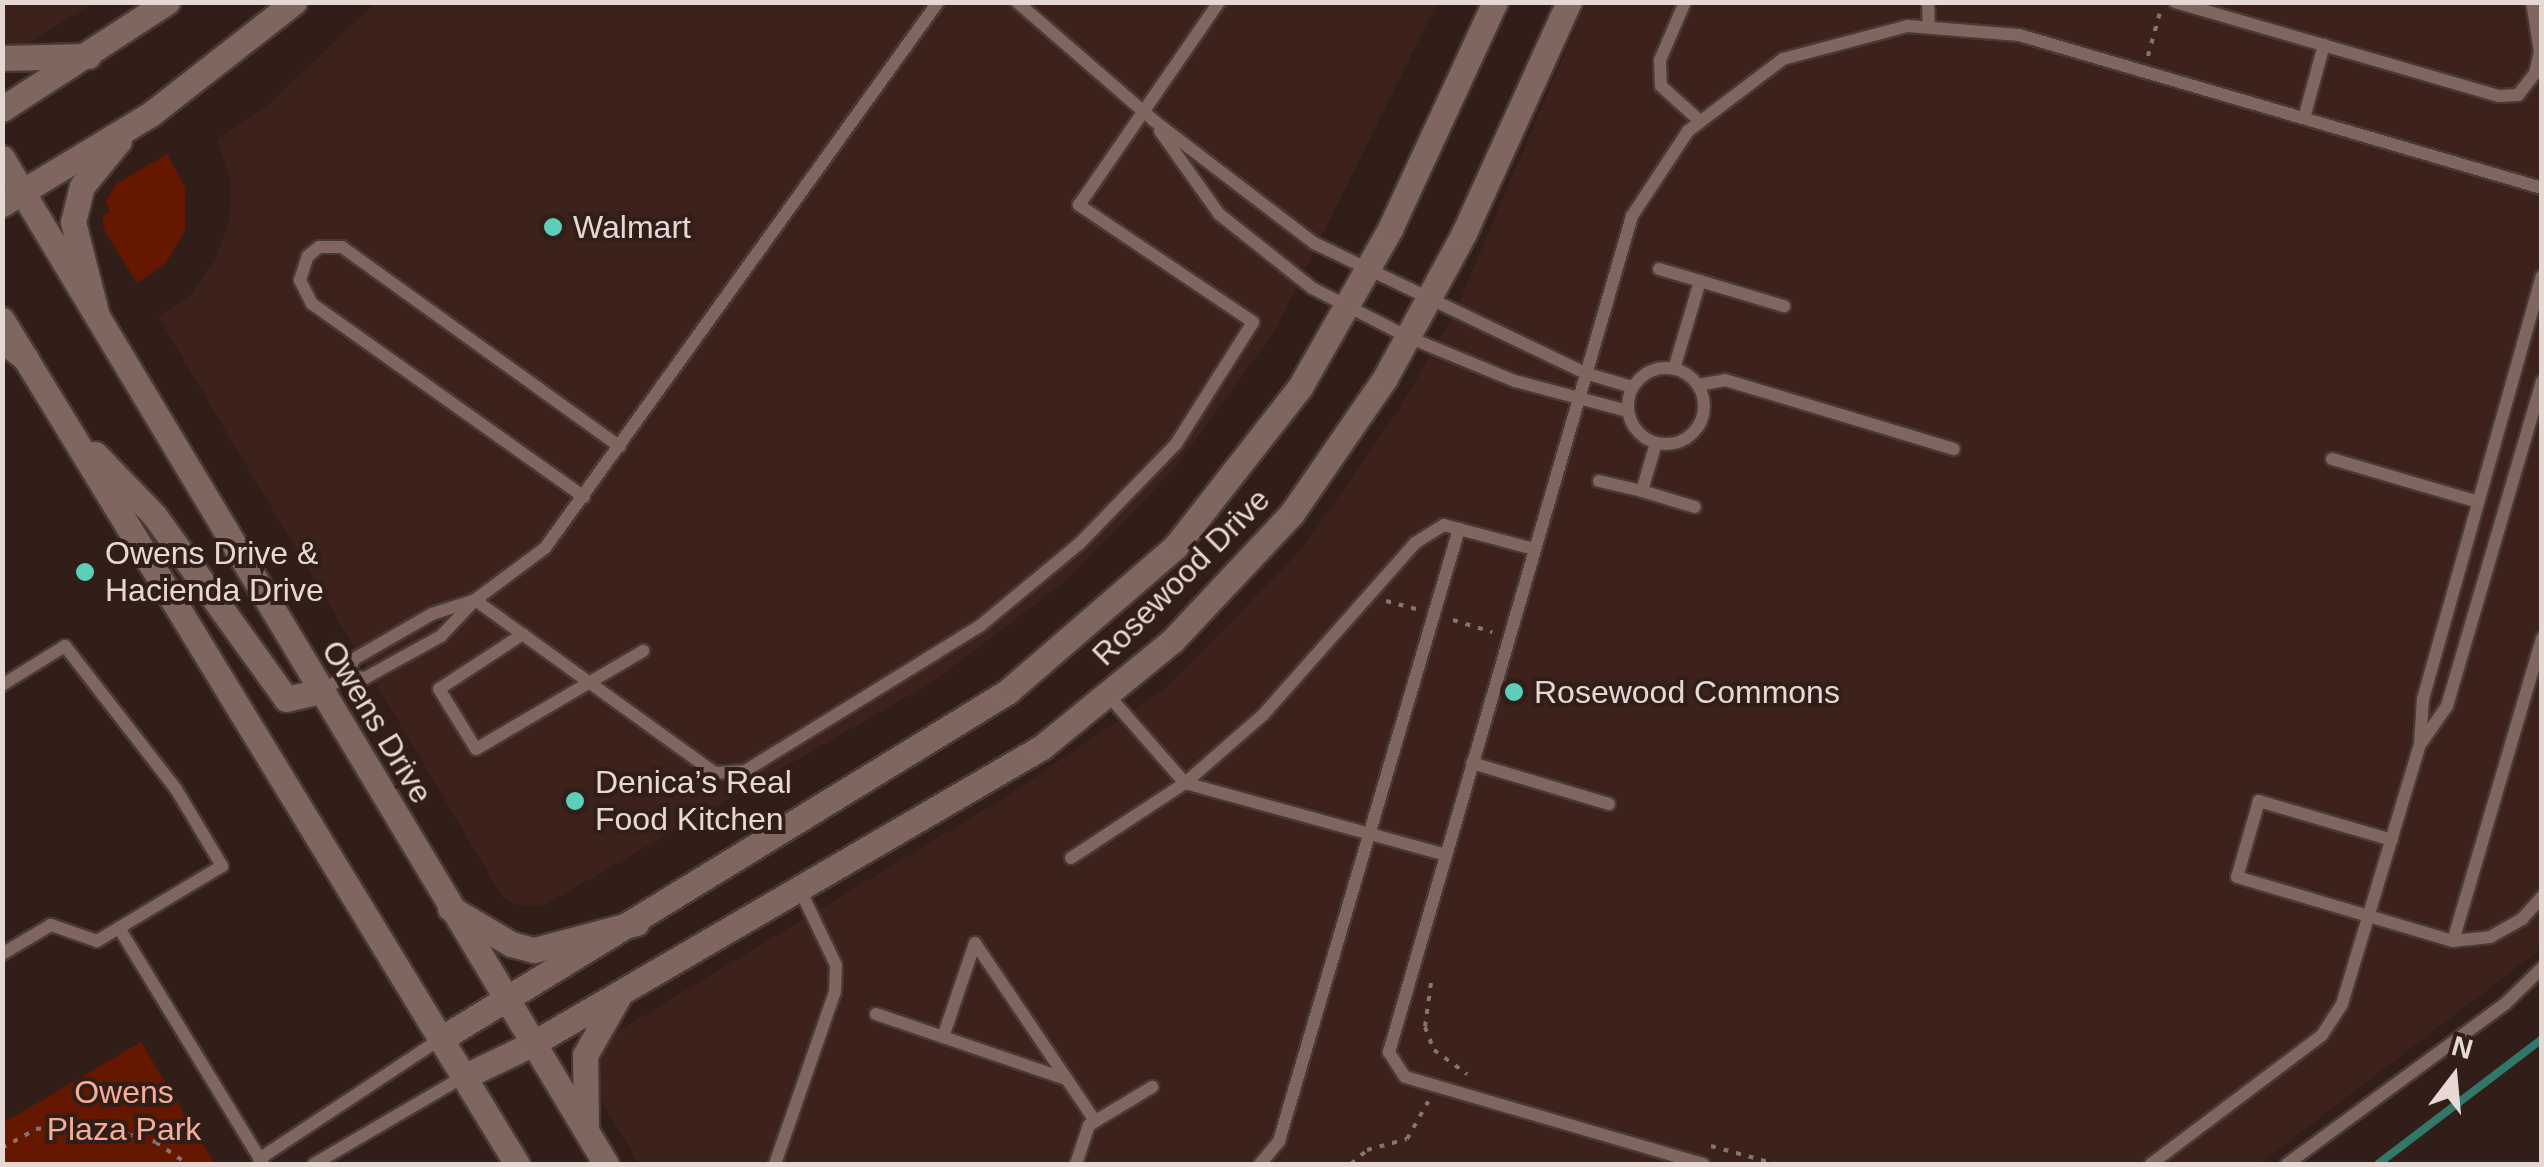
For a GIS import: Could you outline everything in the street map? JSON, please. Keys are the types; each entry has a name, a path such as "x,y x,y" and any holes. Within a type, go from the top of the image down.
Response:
{"street":[{"path":"2,109 167,2"},
{"path":"13,197 132,125 228,60 294,2"},
{"name":"Rosewood Drive","path":"439,1040 636,924 1007,692 1085,630 1175,546 1238,471 1300,387 1367,269 1495,2"},
{"name":"Rosewood Drive","path":"463,1077 532,1044 620,994 1042,747 1109,696 1214,600 1292,513 1408,338 1430,299 1568,2"},
{"path":"2,58 88,56"},
{"path":"97,316 73,222 76,201 132,125"},
{"name":"Owens Drive","path":"2,158 13,197 97,316 606,1164"},
{"path":"2,320 517,1164"},
{"path":"2,340 26,359"},
{"path":"64,421 154,515 286,699 321,692"},
{"path":"450,908 510,944 534,950 636,924"},
{"path":"588,1135 585,1055 620,994"}],"lane":[{"path":"346,676 365,678 441,636 475,600 534,558 584,497 938,2"},
{"path":"1016,2 1154,120 1277,217 1367,269 1585,373 1632,387"},
{"path":"475,600 715,773 744,771 981,625 1078,544 1176,444 1253,322 1079,205 1141,108 1219,2"},
{"path":"1685,2 1660,60 1661,86 1700,121"},
{"path":"1928,2 1929,27"},
{"path":"2175,2 2498,96 2518,94 2535,73 2540,52 2532,2"},
{"path":"1703,1164 1656,1158 1405,1077 1389,1052 1632,216 1656,173 1700,121 1783,59 1844,38 1929,27 2019,35 2542,188"},
{"path":"2304,118 2324,46"},
{"path":"1154,120 1219,214 1256,249 1346,305 1408,338 1516,381 1628,411"},
{"path":"584,497 312,304 300,280 308,256 319,247 342,247 620,447"},
{"path":"1659,269 1784,306"},
{"path":"2151,1164 2322,1035 2342,1004 2420,744 2423,699 2542,276"},
{"path":"1674,369 1700,281"},
{"path":"1658,368 1674,369 1698,385 1704,398 1699,426 1677,443 1656,443 1636,431 1628,411 1632,387 1658,368"},
{"path":"1698,385 1724,380 1954,449"},
{"path":"2420,744 2447,706 2542,382"},
{"path":"1642,491 1656,443"},
{"path":"2332,458 2478,502"},
{"path":"1599,480 1695,506"},
{"path":"1070,858 1185,783 1263,715 1415,543 1444,525 1534,548"},
{"path":"1260,1164 1279,1142 1459,529"},
{"path":"321,692 346,676 354,659 432,614 475,600"},
{"path":"523,634 438,689 476,748 594,684 643,651"},
{"path":"2454,941 2542,638"},
{"path":"2,684 65,646 176,789 222,866 98,941 51,925 2,954"},
{"path":"1109,696 1185,783 1446,854"},
{"path":"1472,763 1610,804"},
{"path":"2392,840 2259,802 2237,877 2454,941 2490,936 2522,918 2542,897"},
{"path":"774,1164 835,992 836,965 800,890"},
{"path":"119,928 261,1162 439,1040"},
{"path":"943,1036 974,943 1095,1121"},
{"path":"2287,1164 2504,1004 2542,968"},
{"path":"876,1014 1066,1079"},
{"path":"314,1164 463,1077"},
{"path":"1076,1164 1095,1121 1152,1087"}],"path":[{"path":"2143,72 2163,2"},
{"path":"1434,970 1424,1027 1444,1058 1486,1080"},
{"path":"1351,1164 1367,1150 1407,1139 1436,1088 1444,1058"},
{"path":"2,1148 36,1129 90,1124 156,1142 187,1164"},
{"path":"1703,1143 1776,1164"}],"shaded area":[{"path":"2,3 93,3 24,46 2,49"},
{"path":"375,3 1437,3 1275,330 1178,464 1121,525 1064,582 934,681 541,907 519,906 502,896 159,318 192,293 215,261 229,222 231,179 217,140 270,103"},
{"name":"Rosewood Commons","path":"1586,3 2541,3 2541,949 2259,1164 639,1164 593,1087 602,1041 1002,799 1164,690 1302,549 1400,408 1454,314"}],"green space":[{"path":"167,154 185,187 185,230 166,263 137,283 105,231 102,216 110,212 106,201 116,184"},
{"name":"Owens Plaza Park","path":"141,1042 215,1164 3,1164 3,1123"}],"waterway":[{"path":"2378,1164 2542,1039"}],"place":[{"name":"Walmart","path":"553,227"},
{"name":"Owens Drive & Hacienda Drive","path":"85,572"},
{"name":"Rosewood Commons","path":"1514,692"},
{"name":"Denica’s Real Food Kitchen","path":"575,801"}]}
